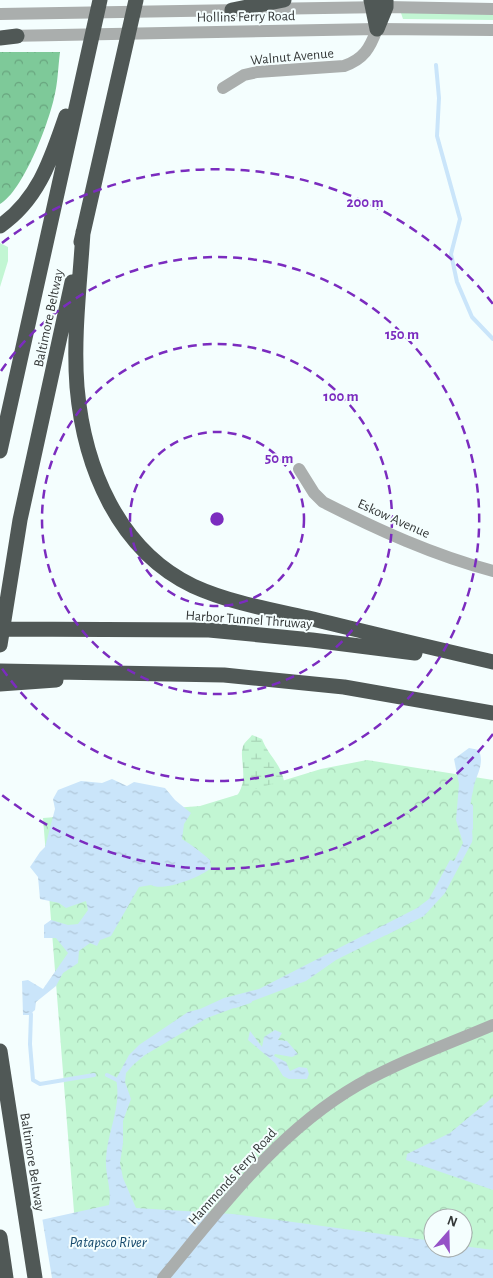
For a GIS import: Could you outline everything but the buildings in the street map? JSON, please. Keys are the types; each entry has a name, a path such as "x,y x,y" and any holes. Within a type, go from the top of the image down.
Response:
{"highway":[{"name":"Baltimore Beltway","path":"0,451 100,0"},
{"name":"Baltimore Beltway","path":"0,645 20,520 136,0"},
{"path":"232,10 284,0"},
{"path":"377,29 379,4"},
{"path":"0,37 18,36"},
{"path":"0,226 23,208 38,187 87,61"},
{"path":"83,232 76,356 82,422 105,494 118,521 135,543 152,560 173,575 221,596 493,662"},
{"name":"Harbor Tunnel Thruway","path":"0,629 209,630 247,633 402,650 493,672"},
{"path":"0,672 36,676 143,673 224,675 344,687 493,713"},
{"path":"0,684 36,676"},
{"name":"Baltimore Beltway","path":"0,1051 35,1278"},
{"path":"0,1237 6,1278"}],"street":[{"name":"Hollins Ferry Road","path":"0,14 232,10 379,4 493,9"},
{"name":"Hollins Ferry Road","path":"18,36 377,29 493,30"},
{"name":"Walnut Avenue","path":"222,88 244,75 257,72 344,66 353,63 364,56 370,48 377,29"},
{"name":"Eskow Avenue","path":"299,469 314,493 323,502 417,546 452,560 493,571"},
{"name":"Hammonds Ferry Road","path":"163,1278 240,1185 285,1139 343,1095 389,1069 493,1025"}],"green space":[{"path":"493,12 493,20 403,19 401,13"},
{"path":"0,52 60,52 51,110 40,140 26,172 9,197 0,204"},
{"path":"0,243 8,247 8,261 0,287"},
{"path":"252,735 262,739 280,770 284,781 236,797 243,783 242,749"},
{"path":"367,760 493,780 493,1278 91,1278 74,1212 43,818 200,806 321,769"}],"water":[{"name":"Patapsco River","path":"469,748 479,750 481,756 471,803 472,842 445,893 424,916 336,960 306,981 207,1018 145,1055 126,1073 125,1082 131,1099 123,1121 123,1143 120,1163 123,1178 136,1208 233,1214 423,1240 423,1258 473,1258 473,1247 493,1250 493,1278 0,1278 0,1229 109,1205 110,1193 106,1159 116,1109 116,1079 129,1055 139,1045 188,1012 200,1009 224,998 259,989 417,908 429,899 450,860 454,861 463,843 456,820 459,784 454,759"},
{"path":"112,779 127,786 134,782 165,788 175,800 191,813 184,824 182,839 210,860 211,868 191,879 173,885 139,887 111,936 100,940 97,946 90,943 79,951 78,963 63,973 56,986 36,1002 35,1010 29,1015 23,1015 22,981 28,980 43,989 68,953 56,938 44,938 44,925 51,920 68,925 78,924 88,910 86,901 66,908 59,903 40,899 38,877 30,867 45,847 55,809 53,799 58,790 81,781 102,783"},
{"path":"275,1030 282,1033 278,1040 287,1041 298,1054 292,1057 275,1054 274,1056 286,1062 290,1071 299,1067 307,1068 309,1074 307,1079 289,1079 283,1076 275,1063 248,1040 250,1031 262,1047 264,1037"},
{"path":"493,1097 493,1190 406,1160 407,1154 450,1133"}],"pier":[{"path":"42,1217 52,1278 0,1278 0,1227"}],"waterway":[{"path":"436,65 439,98 437,136 460,219 451,254 457,282 472,317 493,339"},
{"path":"471,806 471,829"},
{"path":"386,933 413,919"},
{"path":"235,1006 250,1001"},
{"path":"31,1014 30,1044 33,1080 40,1084 94,1075"},
{"path":"107,1075 119,1081"}]}
